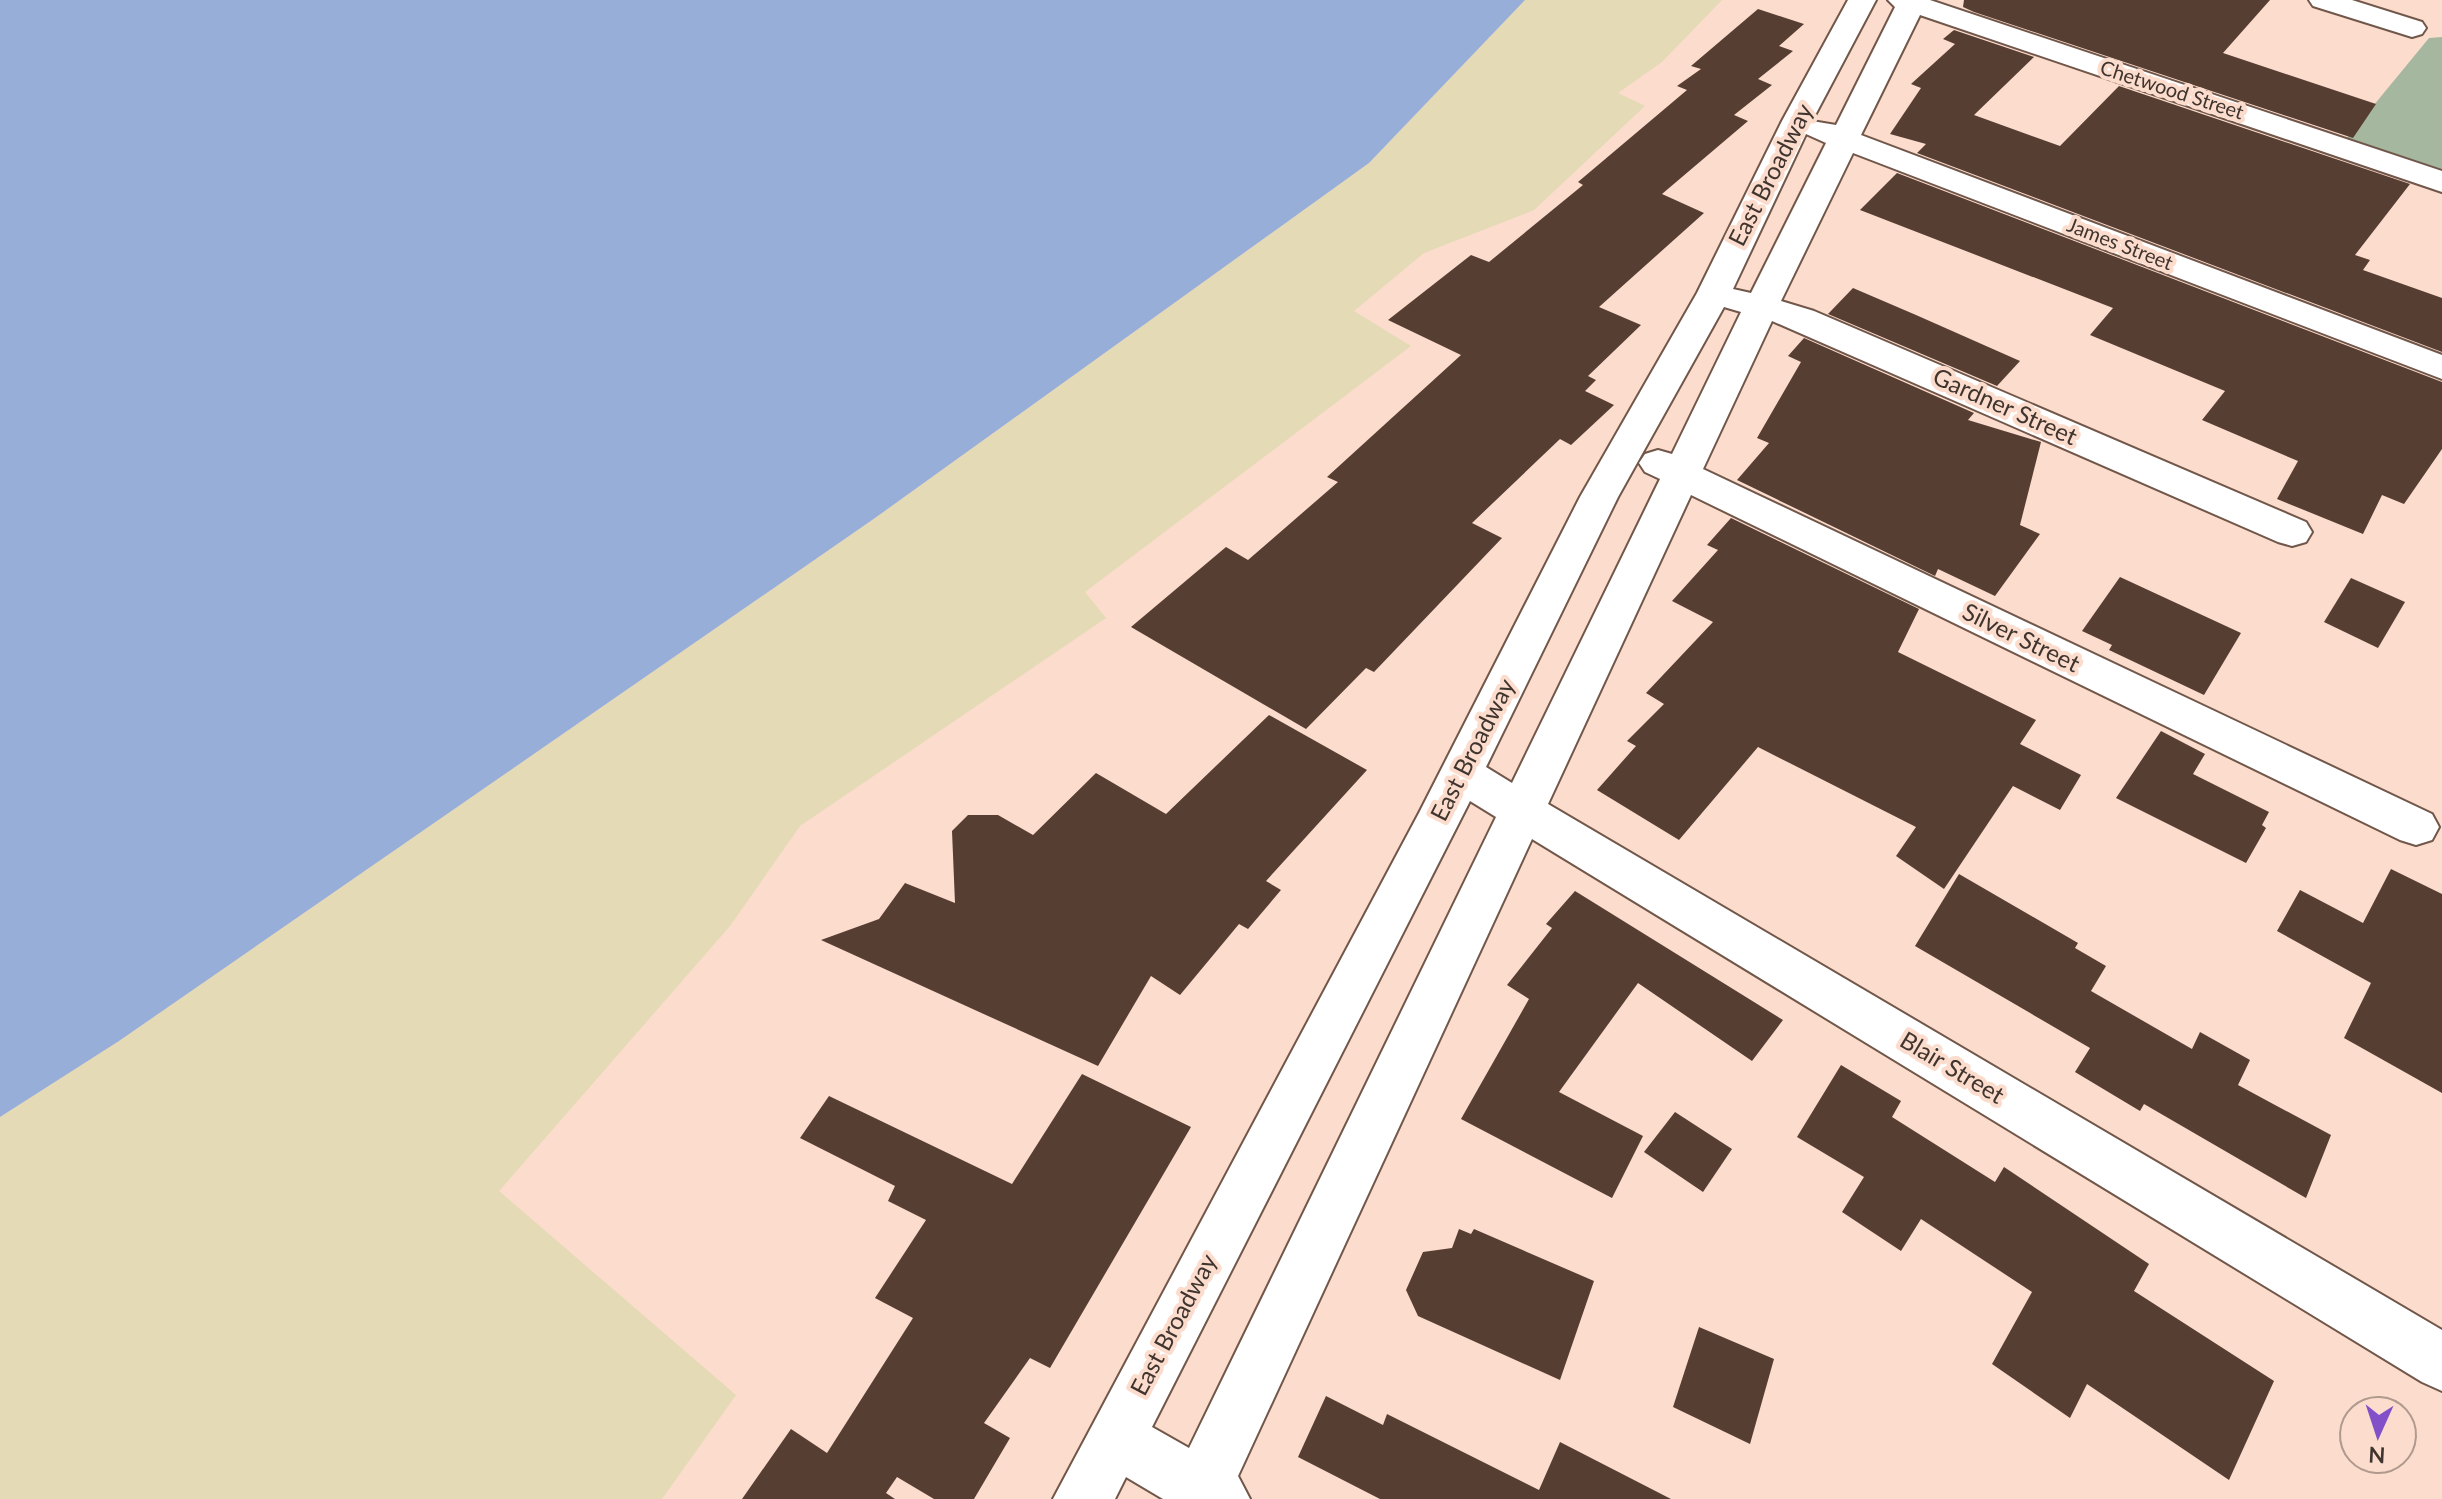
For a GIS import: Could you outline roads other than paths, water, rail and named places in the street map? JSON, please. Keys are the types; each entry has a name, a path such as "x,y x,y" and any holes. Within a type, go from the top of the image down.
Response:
{"street":[{"name":"East Broadway","path":"1083,1499 1461,774 1627,448 1714,293 1797,121 1862,0"},
{"path":"2323,0 2412,28"},
{"name":"East Broadway","path":"1206,1495 1522,811 1761,307 1846,139 1909,1"},
{"name":"Chetwood Street","path":"1909,1 2442,182"},
{"name":"James Street","path":"1797,121 2442,368"},
{"name":"Gardner Street","path":"1714,293 1802,319 2292,532"},
{"name":"Silver Street","path":"1627,448 2416,827"},
{"name":"Blair Street","path":"1461,774 2442,1362"},
{"path":"1115,1438 1206,1495"}],"water":[{"path":"0,0 1525,0 1369,163 875,518 119,1041 0,1117"}]}
